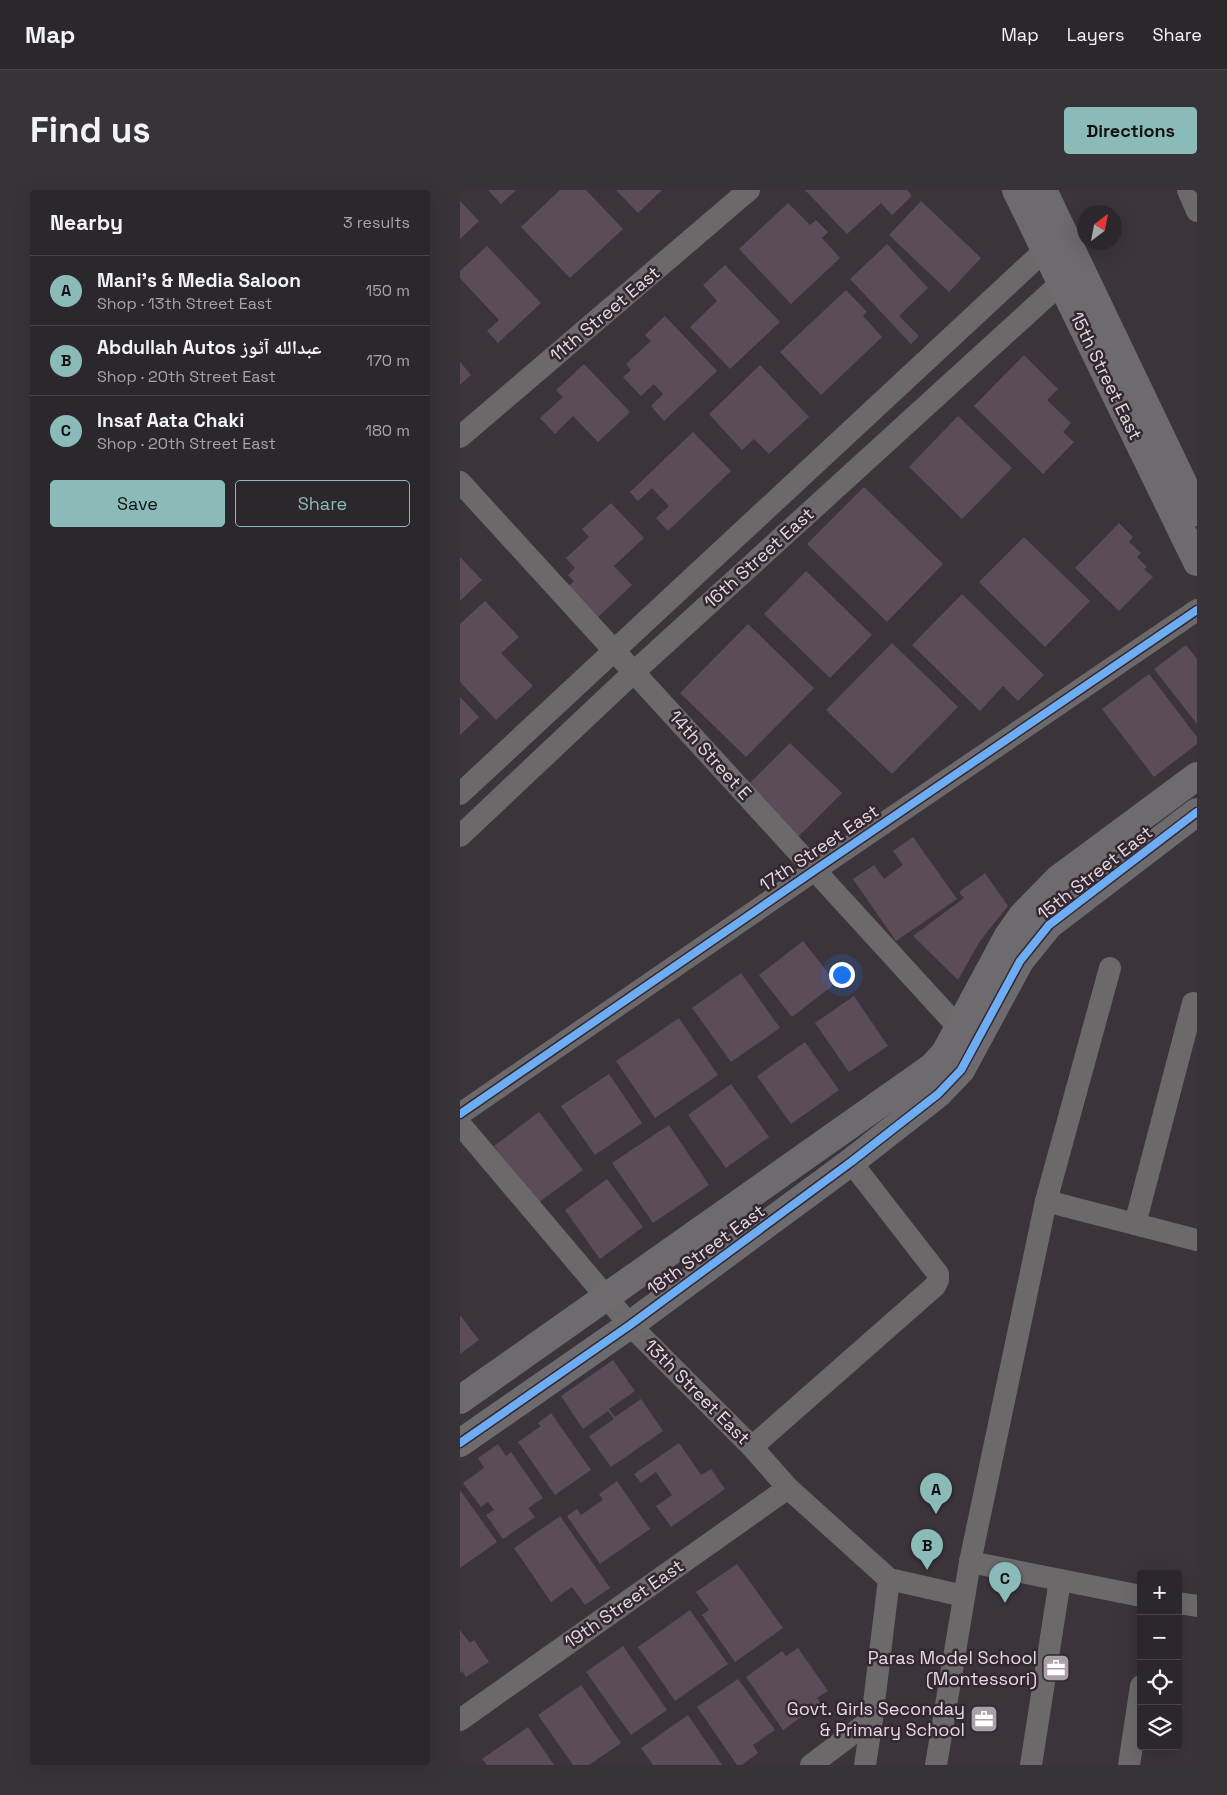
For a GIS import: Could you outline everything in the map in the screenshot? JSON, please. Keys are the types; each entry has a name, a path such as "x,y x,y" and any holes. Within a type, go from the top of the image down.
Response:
{"street":[{"name":"11th Street East","path":"460,437 750,190"},
{"name":"15th Street East","path":"1016,190 1197,562"},
{"name":"15th Street East","path":"1043,190 1197,512"},
{"path":"1188,190 1197,211"},
{"name":"16th Street East","path":"460,794 1046,250"},
{"name":"16th Street East","path":"460,836 634,672 1061,283"},
{"name":"14th Street E","path":"460,482 960,1028"},
{"name":"17th Street East","path":"460,1114 1197,610"},
{"name":"15th Street East","path":"953,1061 960,1028 1008,936 1022,916 1058,879 1197,776"},
{"name":"15th Street East","path":"953,1061 1020,961 1049,925 1197,812"},
{"path":"936,1765 970,1562 1046,1201 1110,968"},
{"path":"1135,1224 1193,1003"},
{"name":"18th Street East","path":"460,1443 630,1325 851,1162 938,1094 953,1061"},
{"name":"18th Street East","path":"460,1400 932,1067 953,1061"},
{"name":"13th Street East","path":"460,1124 630,1325 752,1447 788,1488 889,1579"},
{"path":"752,1447 935,1286 938,1280 938,1274 851,1162"},
{"path":"1046,1201 1197,1240"},
{"name":"19th Street East","path":"460,1720 788,1488"},
{"path":"970,1562 1137,1595"},
{"path":"865,1765 889,1579 964,1596"},
{"path":"1031,1765 1060,1580"},
{"path":"1182,1604 1197,1606"},
{"path":"1129,1765 1138,1705"},
{"path":"811,1765 872,1719"}],"building":[{"path":"488,190 516,190 501,204"},
{"path":"560,190 586,190 623,229 570,278 521,227"},
{"path":"616,190 662,190 638,213"},
{"path":"805,190 907,190 912,196 892,215 881,203 847,234"},
{"path":"460,201 479,221 460,239"},
{"path":"921,201 981,258 949,292 889,235"},
{"path":"788,203 810,225 816,220 828,232 822,238 840,258 791,304 739,249"},
{"path":"887,244 928,288 899,316 919,336 911,344 850,279"},
{"path":"487,246 541,303 498,343 487,331 499,320 460,278 460,271"},
{"path":"725,265 780,322 730,369 690,327 717,301 703,285"},
{"path":"846,290 867,312 863,316 882,337 821,395 780,352"},
{"path":"665,316 717,371 664,421 651,406 663,394 654,384 641,396 623,377 631,370 626,364 651,341 645,335"},
{"path":"1024,355 1058,389 1047,400 1071,423 1063,432 1074,442 1043,474 974,406"},
{"path":"460,362 471,375 460,385"},
{"path":"584,364 630,412 598,442 573,416 555,434 540,418 563,397 556,390"},
{"path":"760,365 809,417 769,454 754,439 742,450 709,414"},
{"path":"958,416 1012,468 962,519 909,467"},
{"path":"693,432 731,471 668,531 656,518 669,506 652,488 638,501 630,492"},
{"path":"864,487 943,564 887,622 807,544"},
{"path":"611,503 644,538 614,566 632,585 593,622 563,591 574,581 568,575 575,568 566,558 589,537 582,529"},
{"path":"1119,523 1133,537 1129,542 1141,553 1137,557 1147,567 1144,569 1153,577 1119,611 1075,568"},
{"path":"1024,537 1090,601 1045,647 979,582"},
{"path":"460,557 482,580 460,601"},
{"path":"806,571 872,635 830,678 764,614"},
{"path":"962,594 1044,675 1018,701 1003,686 980,711 912,645"},
{"path":"485,601 519,637 501,653 533,686 496,720 460,682 460,624"},
{"path":"748,624 814,688 746,757 680,693"},
{"path":"892,643 958,707 892,774 826,710"},
{"path":"1186,645 1197,659 1197,724 1154,669"},
{"path":"1149,674 1197,737 1197,744 1154,777 1102,709"},
{"path":"460,697 479,717 460,735"},
{"path":"790,743 842,793 796,839 744,789"},
{"path":"913,837 957,899 896,941 853,879 874,865 884,879 903,865 893,851"},
{"path":"985,873 1008,906 980,941 958,980 913,936 964,898 959,892"},
{"path":"803,941 836,983 792,1017 759,975"},
{"path":"741,973 780,1028 731,1062 692,1008"},
{"path":"854,996 888,1046 849,1072 815,1023"},
{"path":"679,1018 718,1075 655,1118 616,1061"},
{"path":"805,1042 839,1090 791,1124 757,1076"},
{"path":"609,1074 642,1123 595,1155 561,1106"},
{"path":"731,1084 769,1137 726,1168 688,1115"},
{"path":"539,1112 583,1170 538,1203 494,1146"},
{"path":"669,1125 709,1185 653,1223 612,1163"},
{"path":"607,1179 643,1227 600,1259 565,1210"},
{"path":"460,1315 479,1340 460,1354"},
{"path":"613,1360 635,1391 609,1409 615,1417 641,1399 663,1431 611,1467 589,1436 614,1419 608,1411 583,1429 561,1396"},
{"path":"551,1413 591,1470 555,1495 518,1442 541,1426 538,1423"},
{"path":"679,1443 701,1475 711,1469 725,1489 671,1527 656,1506 672,1495 656,1472 641,1483 634,1474"},
{"path":"498,1444 506,1456 511,1452 543,1498 528,1508 535,1517 503,1539 486,1515 494,1510 488,1502 481,1507 463,1483 484,1468 478,1458"},
{"path":"617,1481 650,1529 600,1564 567,1516 577,1509 581,1515 603,1500 599,1494"},
{"path":"460,1490 497,1542 460,1568"},
{"path":"560,1516 610,1588 585,1605 572,1587 551,1602 514,1548"},
{"path":"737,1564 783,1628 735,1662 702,1615 709,1610 696,1592"},
{"path":"690,1610 728,1664 675,1701 638,1647"},
{"path":"460,1630 470,1643 474,1640 489,1662 466,1677 462,1671 460,1673"},
{"path":"623,1646 667,1710 631,1735 586,1672"},
{"path":"798,1648 828,1691 817,1698 821,1703 783,1730 746,1677 782,1651 786,1656"},
{"path":"738,1679 775,1730 753,1745 758,1753 742,1765 737,1765 697,1707"},
{"path":"581,1685 621,1743 589,1765 573,1765 538,1715"},
{"path":"688,1715 722,1765 653,1765 641,1748"},
{"path":"528,1727 554,1765 487,1765 482,1759"}],"cycle path":[{"path":"460,1114 1197,610"},
{"path":"460,1443 630,1325 851,1162 938,1094 961,1070 1020,961 1049,925 1197,812"}],"place":[{"name":"Mani's & Media Saloon","path":"936,1514"},
{"name":"Abdullah Autos عبدالله آٹوز","path":"927,1570"},
{"name":"Insaf Aata Chaki","path":"1005,1603"},
{"name":"Paras Model School (Montessori)","path":"1056,1668"},
{"name":"Govt. Girls Seconday & Primary School","path":"984,1719"}]}
